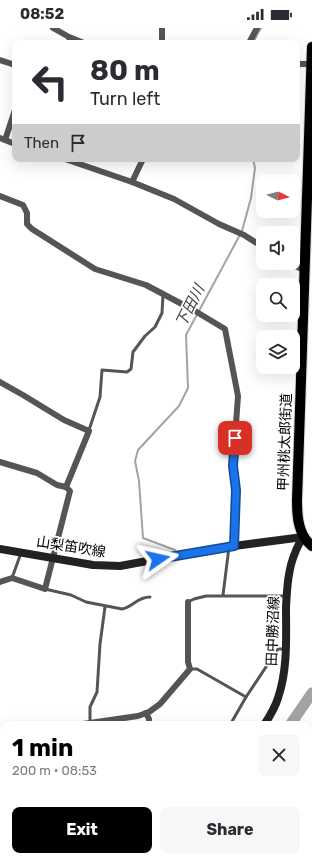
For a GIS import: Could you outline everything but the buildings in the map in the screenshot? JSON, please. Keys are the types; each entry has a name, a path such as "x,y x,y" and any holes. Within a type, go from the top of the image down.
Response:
{"highway":[{"name":"甲州桃太郎街道","path":"312,47 309,212 304,270 297,500 299,526 303,537 312,546"}],"main road":[{"name":"山梨笛吹線","path":"0,548 93,565 120,566 231,546 303,537"},
{"name":"田中勝沼線","path":"266,721 278,699 283,682 285,665 286,596 291,563 303,537"}],"street":[{"path":"53,28 61,30 68,40"},
{"path":"162,28 162,40"},
{"path":"251,40 257,28"},
{"path":"0,60 12,64"},
{"path":"300,64 312,64"},
{"path":"12,117 2,139 12,143"},
{"path":"74,162 132,182 174,199 218,224 241,233 256,243"},
{"path":"132,182 142,162"},
{"path":"0,196 22,205 27,213 28,224 32,228 95,269 146,286 226,328 238,396 233,466 236,490 231,546"},
{"path":"300,268 304,270"},
{"path":"0,382 64,420 89,431 66,487"},
{"path":"0,462 37,473 57,485 66,487 70,491 45,589 12,578 0,582"},
{"path":"107,721 138,716 146,713 160,704 190,669 188,662 188,602"},
{"path":"146,713 149,721"}],"lane":[{"path":"89,431 100,397 102,370 127,372 131,369 133,352 145,336 155,327 162,313 164,295"},
{"path":"224,595 231,546"},
{"path":"12,578 22,552"},
{"path":"45,589 71,595 86,602 105,607 122,609 128,608 140,598 150,597"},
{"path":"188,602 206,596 286,596"},
{"path":"89,721 90,707 97,692 100,644 105,607"},
{"path":"232,721 246,697 278,649 285,648"},
{"path":"190,669 196,669 246,697"}],"waterway":[{"name":"下田川","path":"255,40 261,28"},
{"name":"下田川","path":"175,550 143,538 139,481 135,461 138,450 179,406 188,388 186,335 242,231 251,198 255,168 254,162"},
{"path":"293,721 312,693"}],"route":[{"path":"158,559 234,546 236,490 233,466 235,438"}]}
